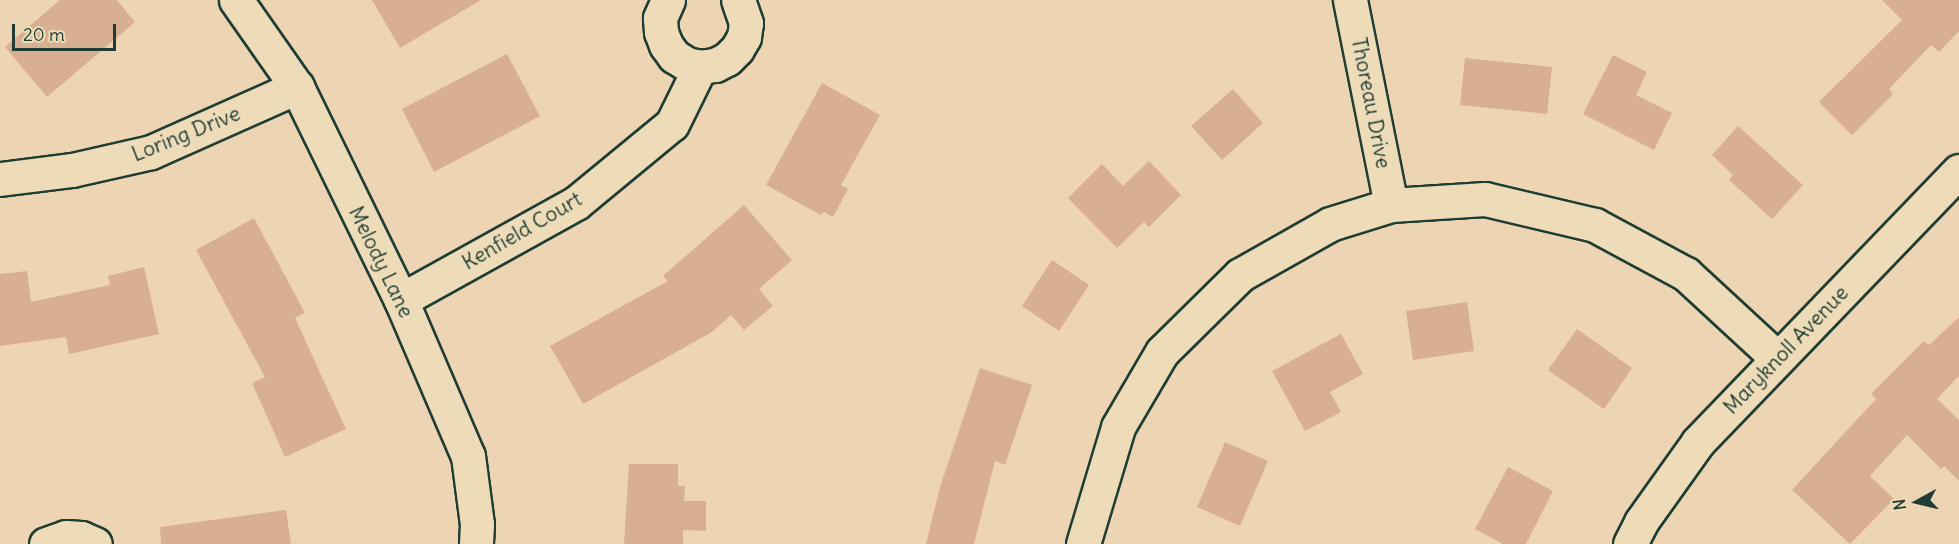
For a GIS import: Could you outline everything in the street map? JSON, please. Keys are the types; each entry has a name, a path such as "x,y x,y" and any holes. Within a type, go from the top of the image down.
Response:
{"street":[{"name":"Melody Lane","path":"236,0 297,87 401,300 468,456 477,524 476,544"},
{"path":"668,0 660,18 661,32 666,45 674,56 687,64 700,67 715,65 727,59 744,37 746,23 738,0"},
{"name":"Thoreau Drive","path":"1350,0 1391,206"},
{"name":"Kenfield Court","path":"401,300 576,203 672,124 700,67"},
{"name":"Loring Drive","path":"0,179 72,170 151,152 297,87"},
{"name":"Maryknoll Avenue","path":"1630,544 1641,522 1698,442 1959,171"},
{"path":"1083,544 1118,427 1162,352 1240,275 1330,224 1391,206 1485,200 1595,225 1686,274 1777,358"},
{"path":"46,544 66,537 81,538 95,544"}],"building":[{"path":"60,0 117,0 135,22 47,97 5,47"},
{"path":"372,0 481,0 400,48"},
{"path":"1882,0 1959,0 1959,31 1939,52 1931,45 1889,89 1893,94 1852,135 1819,102 1902,20"},
{"path":"507,54 540,116 434,172 402,109"},
{"path":"1613,55 1647,72 1636,95 1672,113 1654,150 1583,114"},
{"path":"1465,58 1552,67 1547,114 1460,105"},
{"path":"822,83 880,115 841,185 848,189 833,217 824,212 821,215 766,185"},
{"path":"1233,89 1263,123 1222,160 1191,126"},
{"path":"1738,126 1803,185 1772,219 1729,180 1733,175 1712,155"},
{"path":"1149,161 1181,195 1149,227 1144,222 1117,248 1068,198 1102,164 1123,186"},
{"path":"744,205 792,260 759,289 773,306 744,330 731,315 712,332 583,404 550,346 668,281 663,276"},
{"path":"254,218 305,313 295,318 346,429 285,457 252,383 265,377 196,250"},
{"path":"1052,260 1089,285 1059,331 1022,306"},
{"path":"144,267 159,334 69,354 66,337 0,346 0,274 27,271 31,302 110,285 108,276"},
{"path":"1467,302 1474,351 1413,360 1406,311"},
{"path":"1959,317 1959,376 1937,399 1959,420 1959,481 1944,466 1941,469 1907,435 1870,476 1894,499 1850,544 1792,490 1876,399 1871,394 1924,341 1929,345"},
{"path":"1577,329 1632,368 1604,409 1548,370"},
{"path":"1341,334 1363,374 1330,392 1341,412 1305,431 1272,371"},
{"path":"980,368 1032,385 1005,465 995,461 974,544 926,544 940,487"},
{"path":"1225,442 1268,461 1240,526 1197,507"},
{"path":"629,464 678,464 678,486 685,486 684,501 706,501 706,531 683,530 683,544 624,544"},
{"path":"1508,467 1553,491 1526,544 1503,544 1475,529"},
{"path":"286,510 291,544 161,544 160,527"}]}
